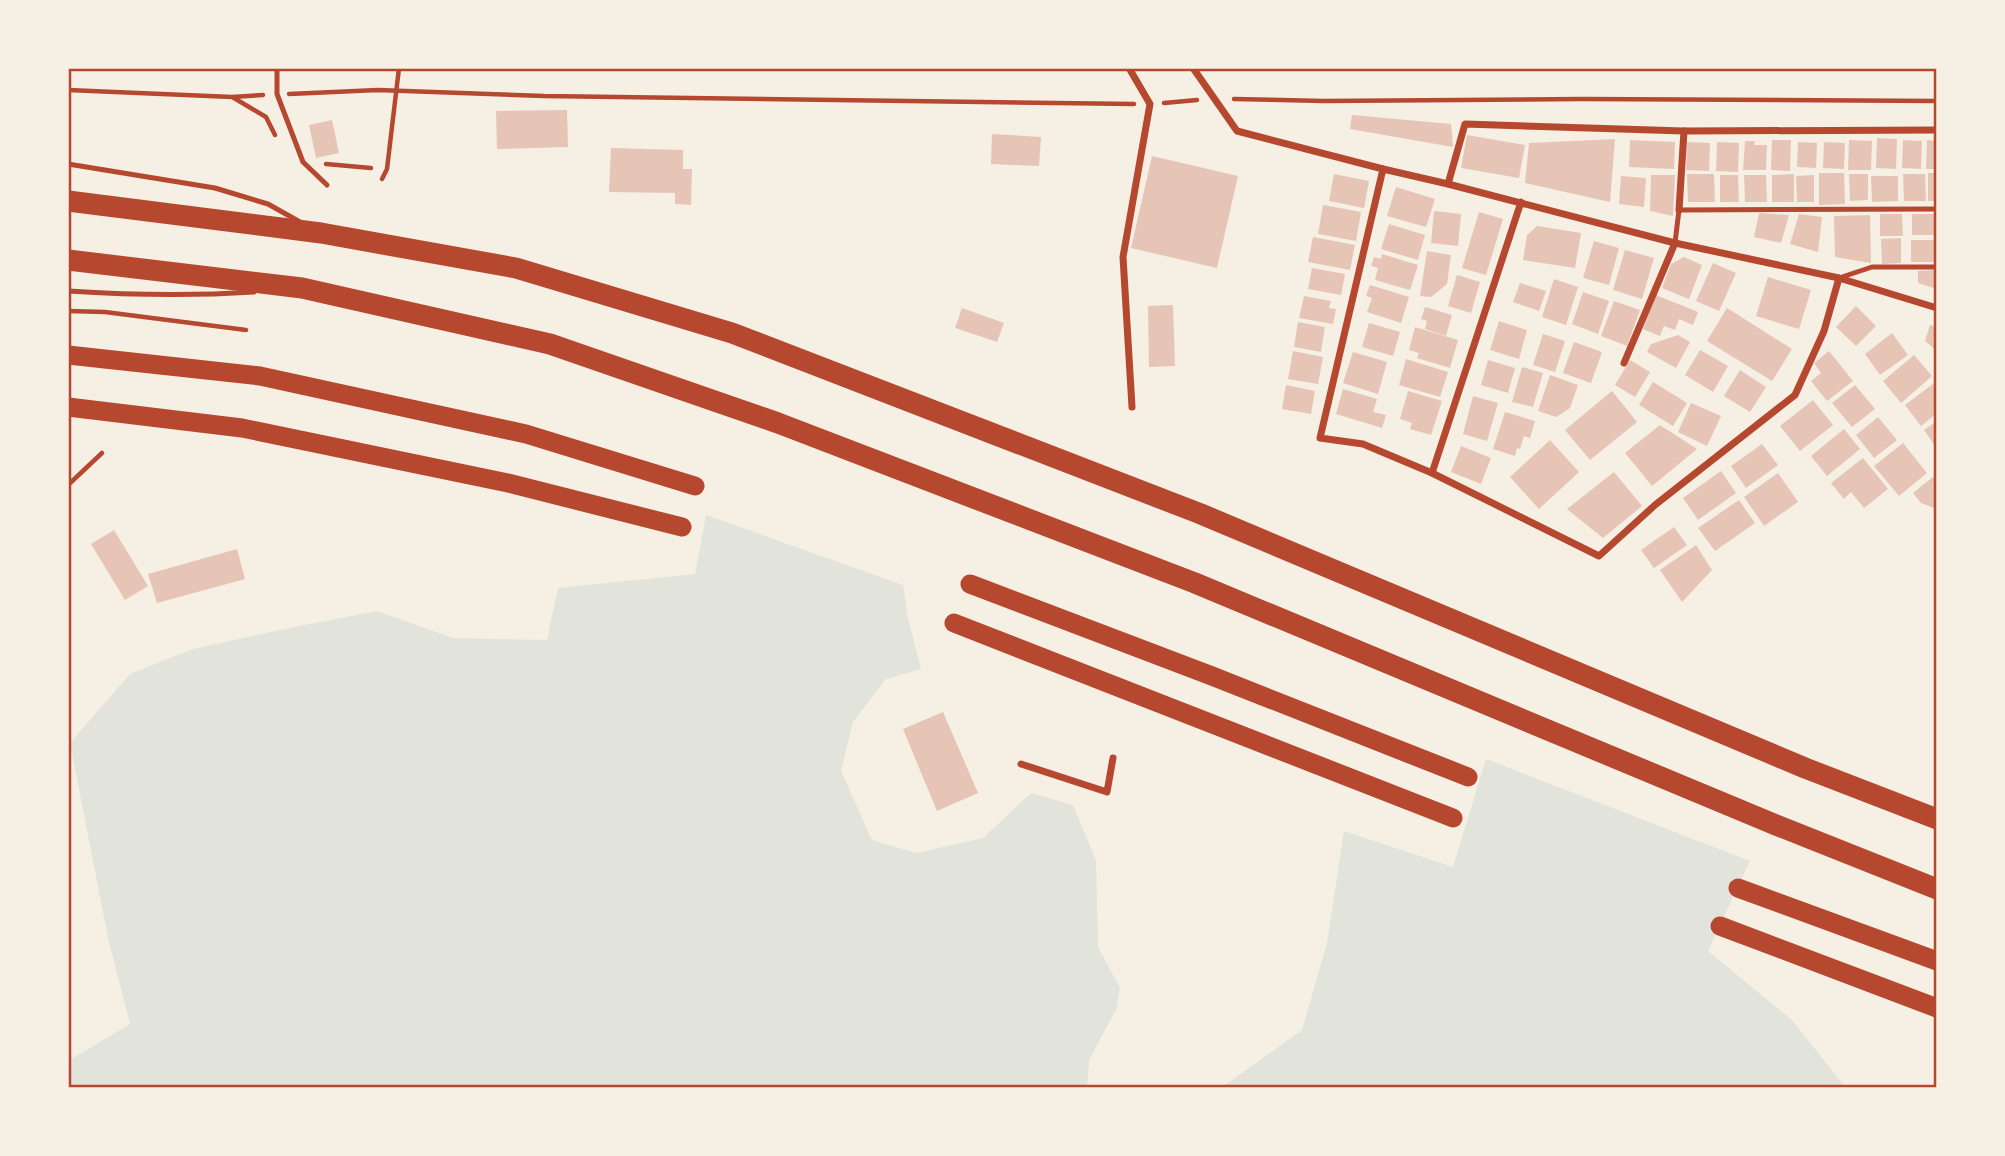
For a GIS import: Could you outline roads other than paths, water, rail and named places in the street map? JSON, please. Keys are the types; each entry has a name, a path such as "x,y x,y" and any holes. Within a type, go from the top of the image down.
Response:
{"highway":[{"path":"68,201 321,233 516,268 732,333 1201,514 1793,762 1937,819"},
{"path":"68,260 302,288 550,344 778,423 1195,583 1776,825 1937,889"},
{"path":"68,355 260,376 526,434 695,486"},
{"path":"68,407 242,428 508,483 682,527"},
{"path":"970,583 1468,777"},
{"path":"954,623 1453,818"},
{"path":"1738,888 1937,961"},
{"path":"1720,926 1937,1008"}],"street":[{"path":"1129,68 1150,104 1123,257 1132,407"},
{"path":"1193,68 1237,131 1675,243 1839,278 1937,308"},
{"path":"1448,184 1465,124 1684,131 1937,130"},
{"path":"1679,211 1684,131"},
{"path":"1383,169 1320,438 1363,444 1432,473 1599,556 1655,505 1795,395 1824,331 1839,278"},
{"path":"1432,473 1521,202"},
{"path":"1623,363 1675,243"},
{"path":"1021,764 1107,792 1113,758"}],"lane":[{"path":"277,68 277,94 303,162 327,185"},
{"path":"68,164 215,188 268,204 321,233"},
{"path":"1675,243 1679,211 1937,209"},
{"path":"1839,278 1872,267 1937,267"},
{"path":"68,291 226,294 302,288"}]}
